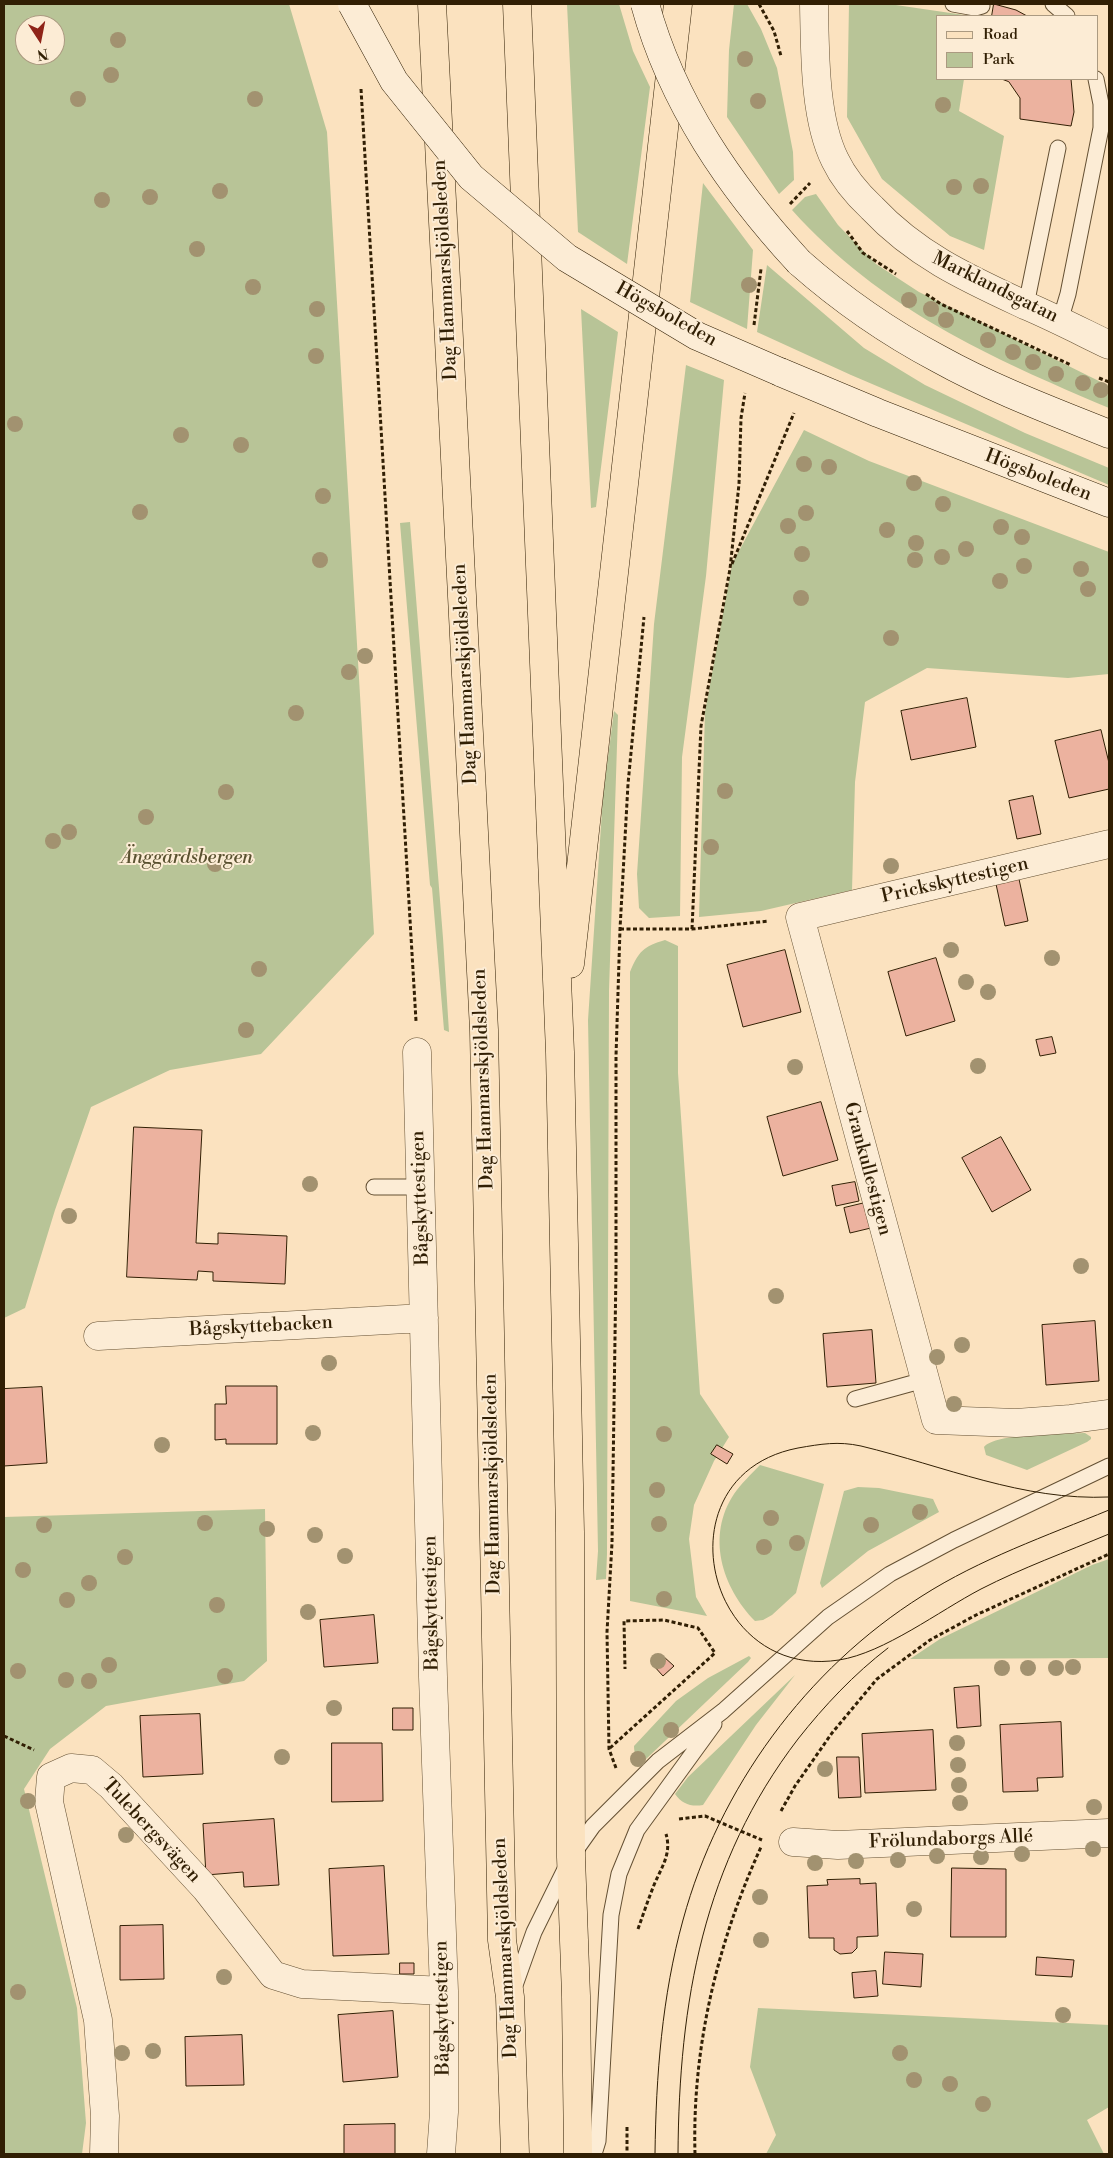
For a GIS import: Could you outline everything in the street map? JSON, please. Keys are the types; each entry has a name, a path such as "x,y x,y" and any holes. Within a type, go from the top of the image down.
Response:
{"main road":[{"path":"517,4 560,1052 570,1522 571,1857 576,1996 578,2154"},
{"path":"560,1052 678,4"},
{"name":"Dag Hammarskjöldsleden","path":"432,6 484,1030 502,1940 510,1997 515,2154"}],"street":[{"name":"Högsboleden","path":"352,4 394,81 471,177 567,258 697,336 878,413 1109,503"},
{"path":"645,4 672,79 708,147 762,222 798,262 871,319 940,360 1043,407 1109,434"},
{"name":"Marklandsgatan","path":"814,4 815,61 826,131 835,160 852,188 888,226 931,258 971,281 1109,345"},
{"name":"Prickskyttestigen","path":"800,917 1109,844"},
{"name":"Grankullestigen","path":"800,917 936,1420 1016,1422 1071,1419 1109,1414"},
{"name":"Bågskyttestigen","path":"417,1052 433,1678 444,1991 444,2112 441,2154"},
{"name":"Bågskyttebacken","path":"98,1336 424,1318"},
{"name":"Tulebergsvägen","path":"104,2154 106,2116 98,2020 49,1802 51,1777 71,1768 92,1770 111,1786 206,1889 273,1975 302,1984 444,1991"},
{"name":"Frölundaborgs Allé","path":"792,1842 838,1845 1109,1833"}],"lane":[{"path":"953,4 975,8 982,6"},
{"path":"1053,4 1066,15"},
{"path":"1060,321 1068,294 1100,128 1101,104 1096,80"},
{"path":"1026,305 1058,148"},
{"path":"374,1187 421,1187"},
{"path":"855,1399 924,1380"},
{"path":"510,1997 534,1932 571,1857 593,1826 658,1761 723,1711 828,1618 890,1574 954,1540 1109,1466"},
{"path":"594,2154 598,2141 611,1916 619,1874 642,1823 723,1711"}],"path":[{"path":"360,82 417,1052"},
{"path":"788,206 810,184"},
{"path":"754,327 762,265"},
{"path":"692,928 701,726 730,570 739,484 741,418 745,392"},
{"path":"730,570 798,404"},
{"path":"625,1669 624,1621 664,1620 698,1628 715,1653 609,1749 607,1632 612,1543 616,1268 616,1056 620,929 628,784 645,611"},
{"path":"620,929 692,928 800,917"},
{"path":"976,1614 1109,1554"},
{"path":"677,1819 705,1816 754,1836"},
{"path":"695,2143 695,2154"}],"green space":[{"name":"Änggårdsbergen","path":"4,4 289,4 327,132 374,934 261,1054 170,1070 91,1107 55,1210 25,1308 4,1318"},
{"path":"567,4 619,4 633,51 650,87 627,264 578,232"},
{"path":"734,4 747,4 761,29 777,68 793,152 794,180 779,194 727,117 729,50"},
{"path":"849,4 889,4 964,15 936,15 936,80 964,80 959,111 1004,136 984,250 950,236 882,179 847,117"},
{"path":"703,183 753,250 747,329 690,302"},
{"path":"816,194 838,225 876,264 919,292 1109,386 1109,408 979,349 900,303 862,276 826,245 792,210 805,197"},
{"path":"767,265 864,348 925,385 1025,433 1109,468 1109,485 851,375 757,332"},
{"path":"581,309 618,332 596,507 591,508"},
{"path":"686,365 724,380 706,576 682,757 680,916 649,918 639,908 637,874 654,624"},
{"path":"804,430 869,461 1109,552 1109,674 1068,678 927,668 865,702 855,782 852,890 761,911 699,917 705,712 732,564"},
{"path":"410,522 449,1032 444,1030 432,888 430,885 400,523"},
{"path":"614,711 618,715 609,991 607,1554 606,1579 596,1580 598,1551 588,1020 603,796"},
{"path":"665,940 678,946 678,1073 700,1394 729,1437 714,1461 694,1505 689,1539 696,1597 707,1616 630,1601 630,972 636,959 647,947"},
{"path":"1085,1433 1091,1437 1087,1442 1027,1470 986,1455 984,1447 991,1442 1016,1437"},
{"path":"760,1465 824,1484 796,1593 772,1615 763,1620 755,1621 743,1608 726,1577 720,1544 721,1527 726,1510 734,1494"},
{"path":"858,1487 879,1488 933,1499 939,1512 868,1551 822,1588 820,1583 844,1491"},
{"path":"265,1509 267,1661 244,1681 106,1706 50,1749 24,1789 77,2008 86,2123 82,2154 4,2154 4,1517"},
{"path":"1109,1559 1109,1658 910,1659 940,1639 1092,1565"},
{"path":"749,1656 751,1658 748,1662 644,1761 635,1754 634,1746 676,1701 708,1678"},
{"path":"795,1675 756,1725 703,1805 695,1806 681,1800 675,1794 688,1777"},
{"path":"758,2008 1109,2025 1109,2107 1087,2120 1104,2154 766,2154 776,2135 750,2067"}],"building":[{"path":"994,4 1016,10 1025,15 992,15"},
{"path":"1004,80 1071,80 1074,112 1071,126 1020,119 1020,98 1009,82"},
{"path":"967,698 976,747 911,760 901,711"},
{"path":"1101,730 1109,763 1109,789 1069,798 1055,741"},
{"path":"1033,796 1041,834 1017,839 1009,801"},
{"path":"1019,879 1028,921 1005,926 996,884"},
{"path":"785,950 801,1012 743,1027 727,965"},
{"path":"936,958 955,1021 906,1036 888,972"},
{"path":"1052,1037 1056,1053 1040,1056 1036,1040"},
{"path":"821,1102 838,1160 783,1176 767,1117"},
{"path":"134,1127 202,1130 196,1243 218,1244 218,1233 287,1236 285,1284 213,1281 213,1272 198,1271 197,1280 127,1277"},
{"path":"1001,1137 1031,1190 992,1212 962,1158"},
{"path":"855,1182 859,1201 836,1206 832,1186"},
{"path":"869,1202 875,1227 850,1233 844,1208"},
{"path":"1095,1321 1099,1381 1046,1385 1042,1325"},
{"path":"872,1330 876,1383 827,1387 823,1334"},
{"path":"226,1386 277,1386 277,1444 226,1444 226,1439 215,1440 215,1404 226,1404"},
{"path":"42,1387 47,1463 4,1466 4,1389"},
{"path":"717,1445 733,1454 727,1464 711,1454"},
{"path":"374,1615 378,1663 324,1667 320,1620"},
{"path":"663,1656 674,1666 663,1676 653,1665"},
{"path":"979,1686 981,1726 957,1728 954,1688"},
{"path":"393,1708 413,1708 413,1730 393,1730"},
{"path":"200,1714 203,1774 143,1777 140,1716"},
{"path":"1061,1722 1063,1777 1037,1778 1038,1791 1003,1792 1000,1725"},
{"path":"933,1730 936,1790 865,1793 862,1734"},
{"path":"332,1743 382,1743 383,1801 332,1802"},
{"path":"837,1757 859,1757 861,1797 839,1798"},
{"path":"274,1819 279,1885 244,1887 243,1872 206,1875 203,1824"},
{"path":"384,1866 389,1954 333,1956 329,1869"},
{"path":"952,1868 1006,1869 1006,1937 951,1937"},
{"path":"860,1879 860,1884 876,1883 878,1936 857,1937 857,1948 852,1953 840,1954 834,1950 834,1938 809,1938 807,1886 828,1885 827,1880"},
{"path":"163,1925 164,1979 120,1980 120,1926"},
{"path":"885,1952 923,1954 921,1987 883,1984"},
{"path":"1037,1957 1074,1960 1072,1977 1036,1975"},
{"path":"400,1963 414,1963 414,1974 400,1974"},
{"path":"876,1971 878,1996 854,1998 852,1973"},
{"path":"393,2011 398,2077 343,2082 338,2015"},
{"path":"242,2035 244,2085 186,2086 185,2037"},
{"path":"395,2124 395,2154 344,2154 344,2125"}],"tram line":[{"path":"1109,1497 1077,1497 1015,1488 853,1444 814,1445 798,1448 754,1466 726,1495 714,1532 715,1572 730,1609 756,1640 793,1658 839,1660 874,1649 997,1581 1109,1534"},
{"path":"655,2154 661,2036 670,1978 683,1920 699,1871 719,1824 744,1779 772,1736 805,1696 841,1659 880,1625 922,1596 990,1559 1109,1510"},
{"path":"678,2154 684,2042 691,1989 703,1936 719,1885 739,1835 766,1786 798,1739 840,1691 888,1648"}]}
